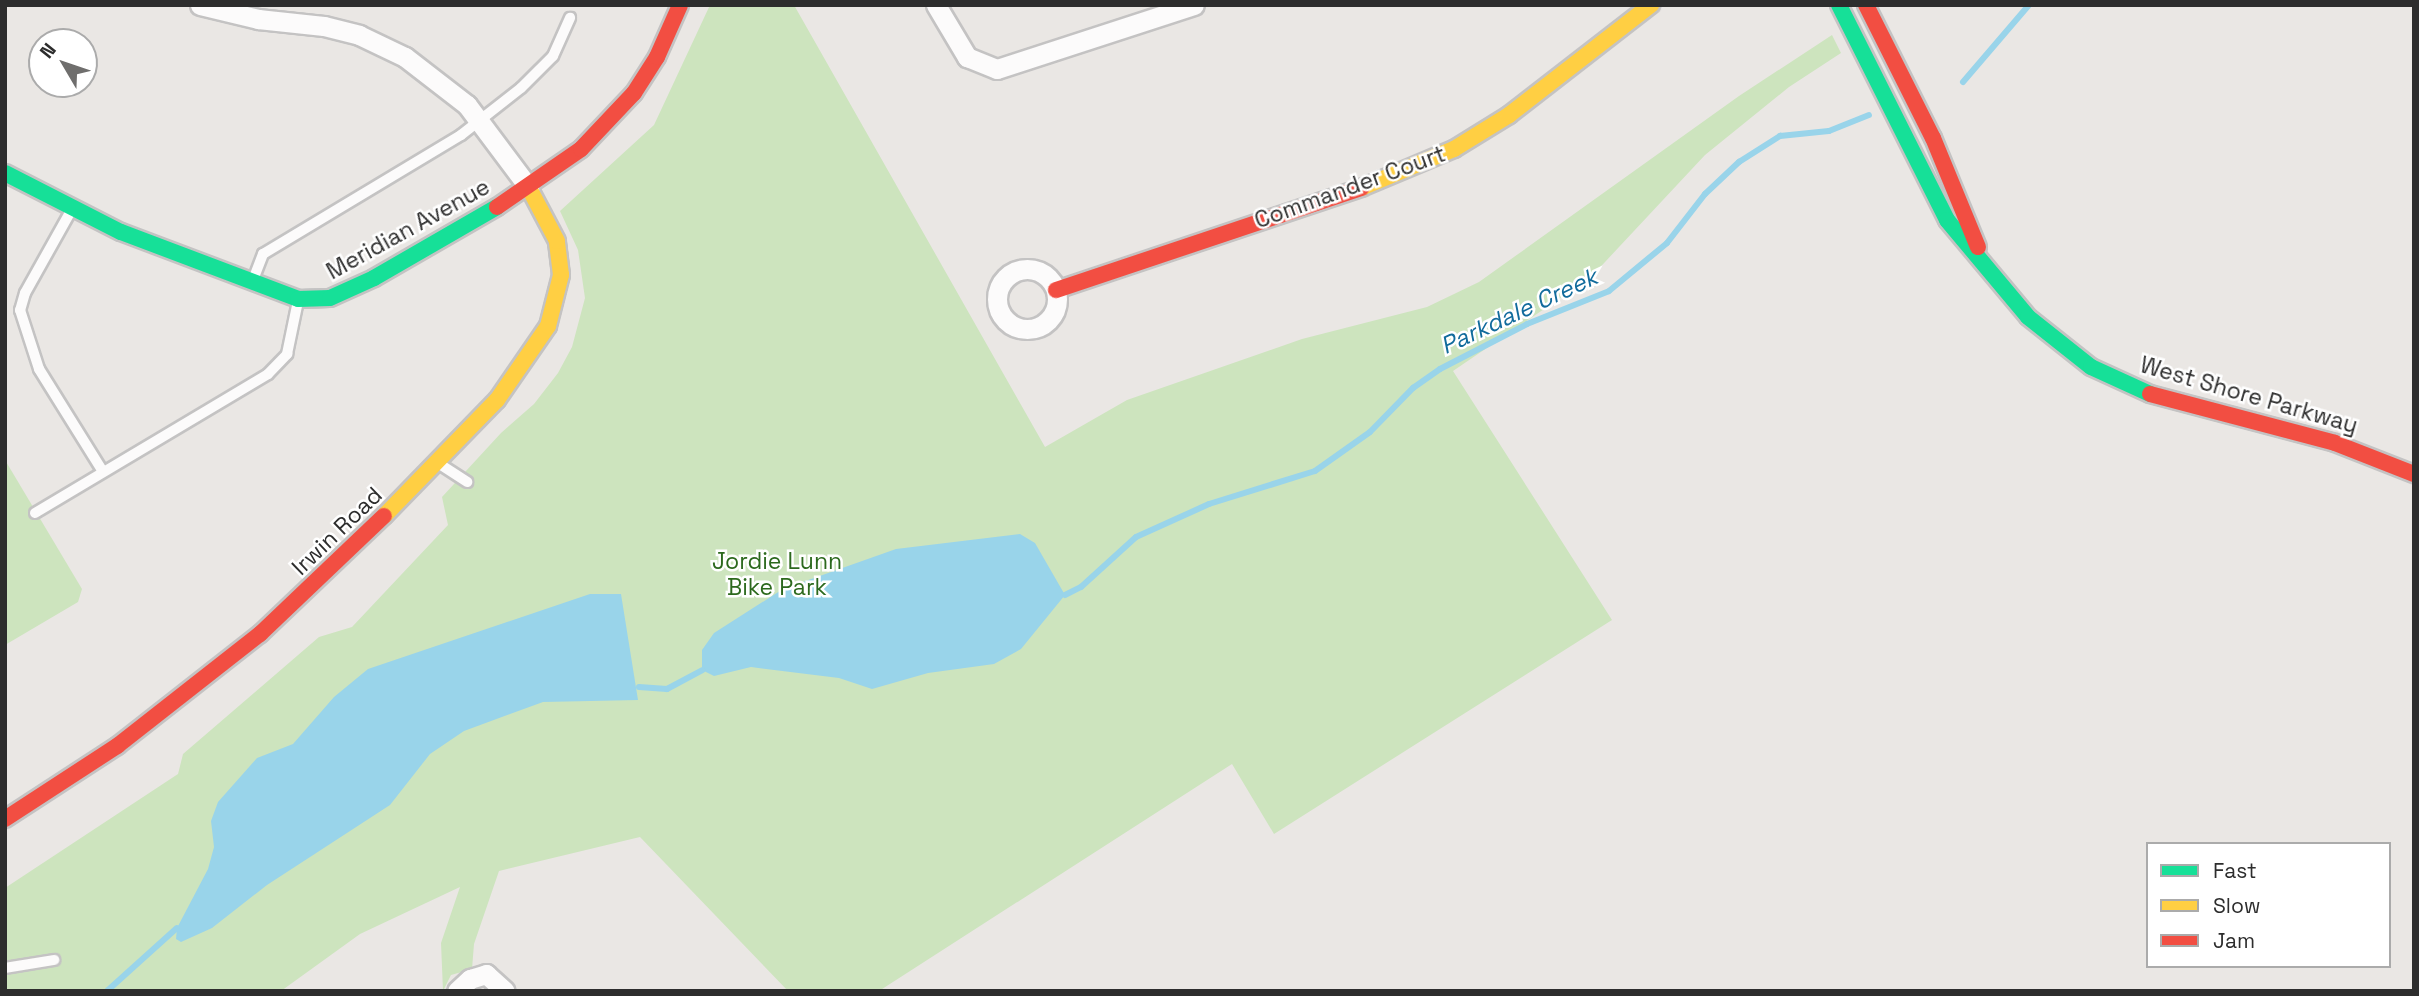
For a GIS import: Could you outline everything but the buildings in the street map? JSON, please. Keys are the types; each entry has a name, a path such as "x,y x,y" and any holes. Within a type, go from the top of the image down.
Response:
{"street":[{"path":"200,5 359,35 438,79 480,121 529,188"},
{"name":"Meridian Avenue","path":"5,173 72,208 251,283 298,299 346,292 529,188 581,149 634,93 657,57 681,5"},
{"path":"936,5 967,57 997,68 1192,6"},
{"name":"Commander Court","path":"1056,290 1376,183 1435,158 1509,115 1651,5"},
{"name":"West Shore Parkway","path":"1839,5 1947,220 2028,317 2091,367 2148,394 2335,443 2414,474"},
{"name":"West Shore Parkway","path":"1866,5 1933,138 1985,266"},
{"name":"Irwin Road","path":"5,819 128,738 250,642 333,569 497,400 533,351 562,298 557,241 529,188"},
{"path":"457,991 486,974 505,991"}],"lane":[{"path":"251,283 263,254 480,121 553,56 570,18"},
{"path":"72,208 25,293 21,318 39,369 103,472"},
{"path":"35,513 280,364 291,342 298,299"},
{"path":"437,462 467,482"},
{"path":"5,968 54,960"}],"green space":[{"name":"Jordie Lunn Bike Park","path":"710,5 794,5 1045,447 1127,400 1302,339 1427,307 1479,282 1739,96 1832,35 1841,53 1789,87 1705,155 1591,277 1453,371 1612,620 1274,834 1232,764 879,991 788,991 640,837 499,871 474,944 472,969 451,975 443,991 441,943 460,887 360,934 281,991 5,991 5,888 178,774 183,754 319,637 352,627 448,525 442,497 501,433 534,404 558,373 572,347 585,298 578,250 560,211 654,125"},
{"path":"5,460 82,589 78,602 5,645"}],"water":[{"path":"1020,534 1035,543 1065,595 1021,649 994,664 928,673 872,689 839,678 751,667 714,676 702,670 702,650 714,633 783,589 896,549"},
{"path":"590,594 621,594 638,700 543,702 464,731 430,754 390,805 267,885 212,928 181,942 176,939 177,928 208,869 214,847 211,821 218,802 257,758 293,744 334,697 368,669"}],"waterway":[{"name":"Parkdale Creek","path":"1963,82 2029,5"},
{"name":"Parkdale Creek","path":"1065,595 1081,587 1136,537 1209,504 1315,471 1370,432 1413,388 1440,369 1527,324 1609,291 1667,243 1705,194 1739,162 1780,136 1829,131 1869,115"},
{"name":"Parkdale Creek","path":"639,687 667,689 702,670"},
{"path":"107,991 177,928"}],"traffic: fast":[{"path":"1839,5 1947,220 2028,317 2091,367 2150,394"},
{"path":"5,173 121,232 298,299 330,298 374,278 497,207"}],"traffic: slow":[{"path":"1361,188 1454,149 1509,115 1651,5"},
{"path":"384,516 497,400 548,326 561,275 557,241 529,188"}],"traffic: jam":[{"path":"497,207 581,149 634,93 657,57 680,5"},
{"path":"1866,5 1933,138 1978,247"},
{"path":"1056,290 1361,188"},
{"path":"2150,394 2335,443 2414,474"},
{"path":"5,819 117,746 260,634 384,516"}]}
